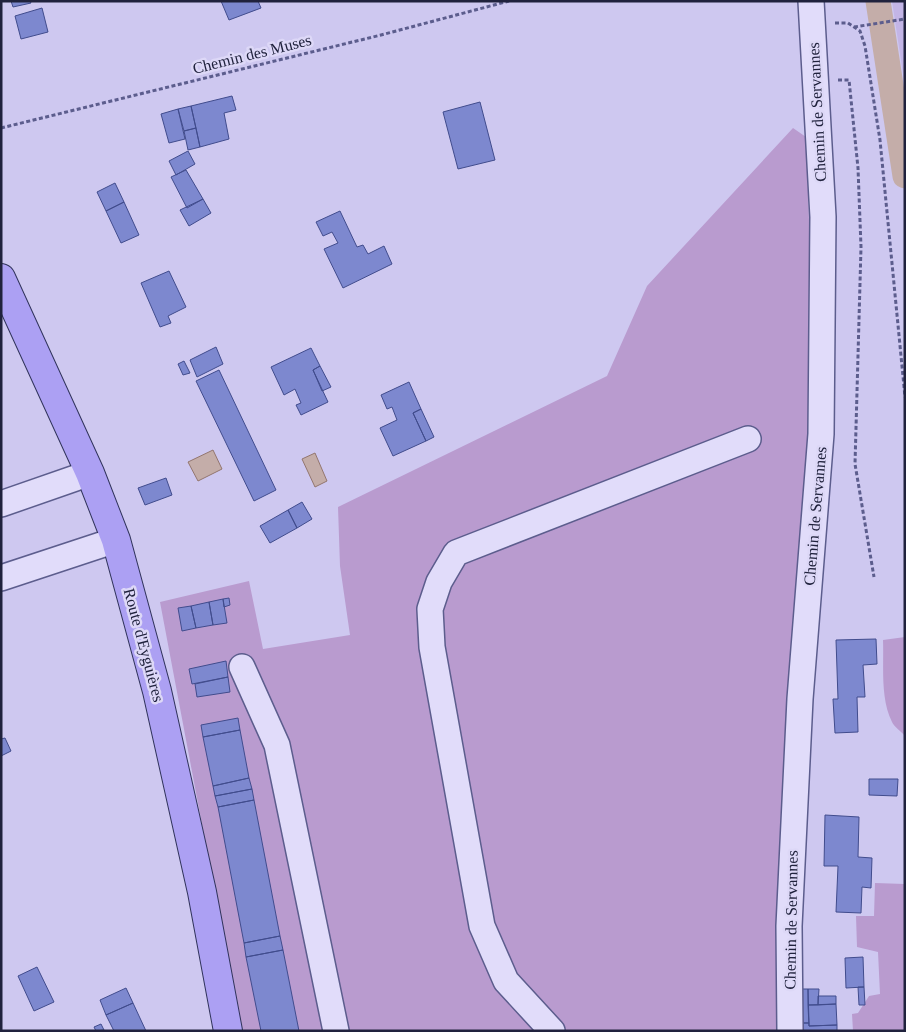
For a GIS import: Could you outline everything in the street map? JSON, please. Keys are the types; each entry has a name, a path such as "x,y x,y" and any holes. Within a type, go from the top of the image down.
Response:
{"main road":[{"name":"Route d'Eyguières","path":"1,278 90,473 116,540 157,691 202,892 228,1031"}],"street":[{"name":"Chemin de Servannes","path":"790,1031 789,926 800,708 821,434 823,217 811,13"},
{"path":"552,1031 506,981 482,926 432,647 430,609 439,582 456,553 748,439"},
{"path":"1,504 90,473"},
{"path":"1,578 116,540"},
{"path":"242,666 276,745 336,1031"}],"path":[{"name":"Chemin des Muses","path":"1,128 372,37 509,1"},
{"path":"811,13 848,23 860,30 865,46 880,140 905,398"},
{"path":"855,27 905,18"},
{"path":"815,78 849,80 858,168 862,247 855,464 874,577"}],"shaded area":[{"path":"892,1 905,1 905,87 894,14"},
{"path":"793,128 806,137 812,302 808,486 779,1031 241,1031 160,602 249,581 263,649 350,635 340,566 338,507 607,376 647,286"},
{"path":"213,450 222,469 198,481 188,462"},
{"path":"315,453 327,481 315,487 302,459"},
{"path":"905,637 905,736 893,724 888,713 883,682 883,640"},
{"path":"875,883 905,884 905,1031 853,1031 852,1014 858,1013 869,996 880,994 878,952 857,947 856,916 874,916"}],"building":[{"path":"11,1 30,1 31,3 13,7"},
{"path":"221,1 258,1 261,8 229,20"},
{"path":"42,8 48,32 21,39 15,16"},
{"path":"232,96 236,110 224,113 229,139 200,147 191,106"},
{"path":"480,102 495,160 458,169 443,112"},
{"path":"191,106 196,128 184,131 178,109"},
{"path":"178,109 185,139 169,143 161,114"},
{"path":"196,128 200,147 188,150 184,131"},
{"path":"188,151 195,164 176,175 169,161"},
{"path":"186,170 203,199 187,208 171,177"},
{"path":"115,183 124,202 106,211 97,192"},
{"path":"203,199 211,213 189,226 180,210"},
{"path":"124,202 139,235 121,243 106,211"},
{"path":"340,211 357,247 363,245 368,254 384,246 392,264 343,288 324,249 338,243 332,232 323,236 316,222"},
{"path":"169,271 186,307 168,316 171,323 160,327 141,283"},
{"path":"216,347 223,364 197,377 190,360"},
{"path":"311,348 320,366 313,370 328,402 301,415 296,405 301,403 295,389 284,395 271,367"},
{"path":"184,361 190,373 183,375 178,364"},
{"path":"320,366 331,387 322,391 313,370"},
{"path":"219,370 276,490 254,501 196,381"},
{"path":"409,382 421,409 413,413 426,441 393,456 380,428 397,420 392,407 387,409 381,395"},
{"path":"421,409 434,437 426,441 413,413"},
{"path":"166,478 172,495 145,505 138,488"},
{"path":"302,502 312,519 297,528 288,510"},
{"path":"288,510 297,528 270,543 260,526"},
{"path":"229,598 230,605 224,607 223,599"},
{"path":"223,599 227,623 213,625 209,602"},
{"path":"209,602 213,625 196,628 191,606"},
{"path":"191,606 196,628 182,631 178,608"},
{"path":"876,639 877,664 863,665 865,697 857,697 858,732 835,733 833,699 838,699 836,640"},
{"path":"226,661 228,677 192,684 189,669"},
{"path":"228,677 230,692 197,697 195,684"},
{"path":"238,718 240,730 203,737 201,725"},
{"path":"240,730 249,778 213,786 203,737"},
{"path":"5,738 11,751 1,756 1,739"},
{"path":"249,778 252,789 215,796 213,786"},
{"path":"869,779 898,779 897,796 869,795"},
{"path":"252,789 254,800 218,807 215,796"},
{"path":"254,800 280,936 244,943 218,807"},
{"path":"825,815 859,817 858,857 872,858 871,888 862,887 861,913 836,912 838,866 824,866"},
{"path":"280,936 283,950 246,957 244,943"},
{"path":"283,950 299,1031 261,1031 246,957"},
{"path":"863,957 864,987 846,988 845,958"},
{"path":"37,967 54,1002 34,1011 18,976"},
{"path":"858,987 864,987 865,1005 859,1005"},
{"path":"126,988 133,1003 106,1015 100,1000"},
{"path":"800,989 808,989 809,1023 800,1023"},
{"path":"808,989 819,989 818,1005 808,1005"},
{"path":"818,996 836,996 836,1004 818,1005"},
{"path":"133,1003 146,1031 114,1031 106,1015"},
{"path":"836,1004 837,1025 809,1026 808,1005"},
{"path":"802,1023 809,1023 809,1026 837,1025 837,1031 802,1031"},
{"path":"101,1024 104,1030 96,1031 94,1027"}],"waterway":[{"path":"878,1 905,176"}]}
